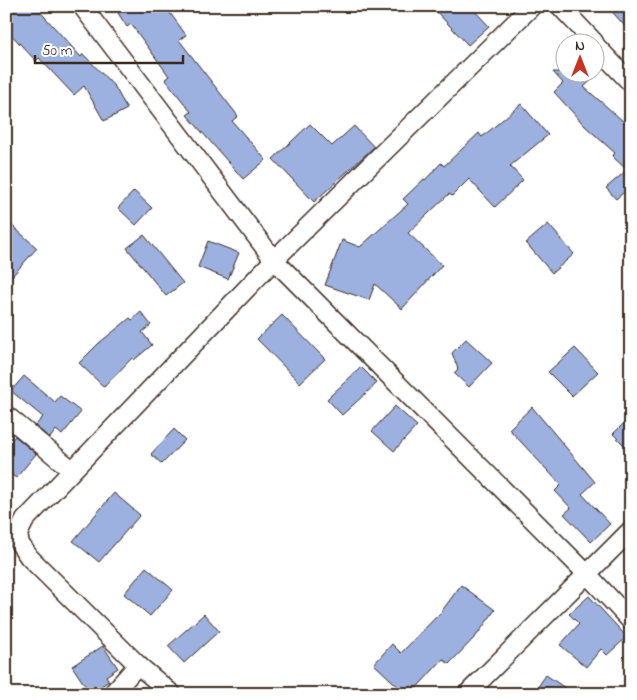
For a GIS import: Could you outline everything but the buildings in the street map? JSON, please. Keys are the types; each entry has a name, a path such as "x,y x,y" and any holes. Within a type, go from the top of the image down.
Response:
{"street":[{"path":"82,6 274,260 587,574 631,621"},
{"path":"172,694 138,665 29,557 20,544 18,534 25,520 274,260 532,6"},
{"path":"560,6 584,32"},
{"path":"604,54 631,83"},
{"path":"6,415 72,470"},
{"path":"467,694 631,530"},
{"path":"112,694 138,665"}]}
